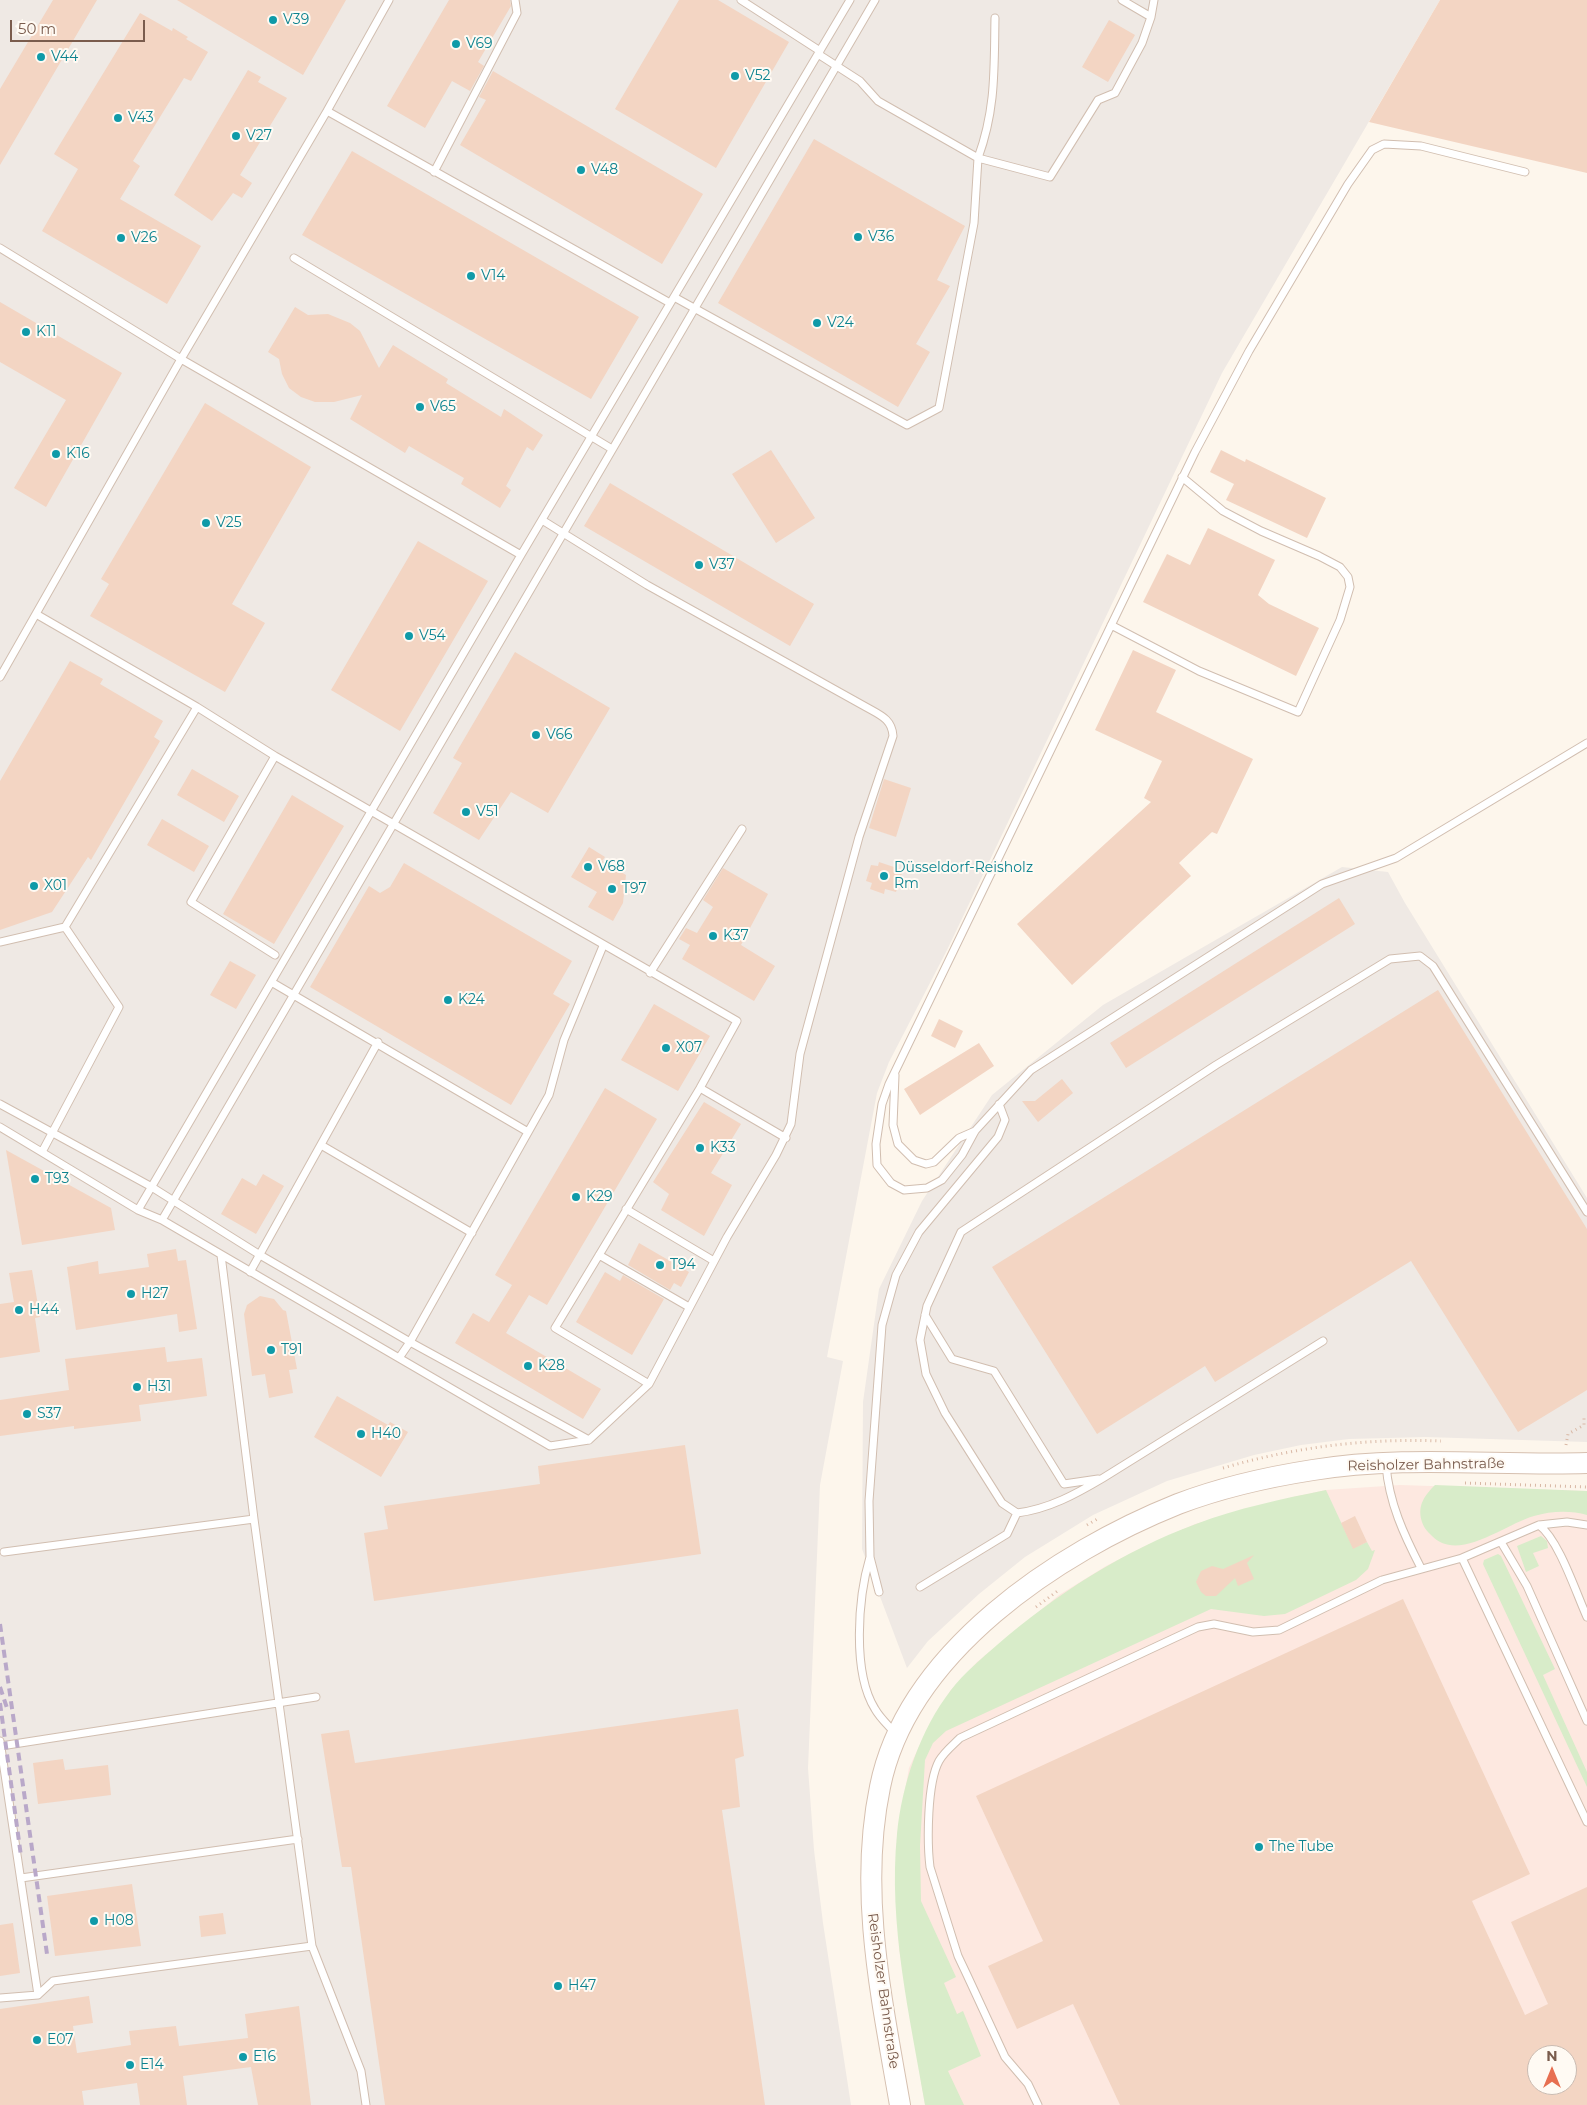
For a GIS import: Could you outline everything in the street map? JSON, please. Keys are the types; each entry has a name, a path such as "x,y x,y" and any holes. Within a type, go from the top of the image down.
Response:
{"main road":[{"name":"Reisholzer Bahnstraße","path":"900,2105 878,1974 871,1896 872,1859 880,1788 887,1757 907,1712 933,1674 965,1640 1003,1607 1060,1564 1093,1544 1180,1503 1253,1482 1313,1470 1386,1462 1587,1463"}],"lane":[{"path":"0,677 181,358 327,111 389,0"},
{"path":"434,172 517,13 515,0"},
{"path":"741,0 860,81 878,101 978,158 1050,178 1098,100 1115,93 1142,42 1151,17 1154,0"},
{"path":"138,1210 150,1186 273,982 371,810 591,435 850,0"},
{"path":"162,1220 875,0"},
{"path":"1122,0 1151,17"},
{"path":"327,111 434,172 672,300 694,308 907,425 939,408 974,223 978,158 987,133 994,99 995,18"},
{"path":"1525,172 1421,146 1384,144 1372,150 1348,184 1249,351 1182,477 1110,625 895,1073 882,1104 876,1144 877,1165 891,1183 904,1190 927,1188 942,1180 962,1155 976,1131 1031,1070 1322,884 1396,858 1587,743"},
{"path":"0,248 181,358 521,556"},
{"path":"294,258 612,449"},
{"path":"1110,625 1199,671 1298,712 1340,620 1350,587 1348,577 1340,567 1261,531 1223,511 1182,477"},
{"path":"0,1127 138,1210 162,1220 550,1446 589,1440 649,1384 714,1260 786,1138 791,1124 800,1054 859,837 893,736 892,727 889,721 866,707 647,585 542,520"},
{"path":"36,614 197,707 275,756 650,973 737,1021 700,1088 555,1328 649,1384"},
{"path":"0,942 65,927 197,707"},
{"path":"275,756 191,902 275,955"},
{"path":"650,973 742,829"},
{"path":"42,1152 118,1007 65,927"},
{"path":"399,1358 472,1233 548,1095 564,1040 603,946"},
{"path":"1322,1341 1068,1498 1034,1511 1017,1513 1002,1503 945,1413 926,1374 920,1340 927,1306 961,1232 1216,1064 1390,959 1420,956 1433,966 1587,1212"},
{"path":"273,982 378,1042 528,1132"},
{"path":"250,1272 378,1042"},
{"path":"895,1073 892,1125 898,1144 914,1160 926,1164 934,1162 959,1138 976,1131"},
{"path":"700,1088 786,1138"},
{"path":"0,1104 150,1186 260,1255 410,1342 589,1440"},
{"path":"879,1592 870,1556 869,1501 882,1325 896,1275 919,1232 998,1137 1005,1120 999,1104"},
{"path":"322,1145 472,1233"},
{"path":"626,1209 714,1260"},
{"path":"221,1255 278,1704 312,1946 361,2071 366,2105"},
{"path":"599,1255 689,1307"},
{"path":"925,1315 952,1359 994,1371 1064,1484 1103,1478"},
{"path":"1386,1462 1389,1494 1404,1536 1421,1568"},
{"path":"920,1587 1007,1534 1017,1513"},
{"path":"4,1552 254,1519"},
{"path":"1038,2105 1028,2084 1005,2057 958,1956 930,1867 931,1794 938,1762 960,1738 1198,1627 1214,1624 1252,1632 1280,1630 1382,1580 1462,1558 1539,1525 1567,1522 1587,1524"},
{"path":"1539,1525 1545,1530 1554,1544 1587,1617"},
{"path":"1501,1542 1509,1552 1516,1569 1527,1586 1587,1721"},
{"path":"870,1556 863,1579 861,1656 866,1689 875,1710 897,1735"},
{"path":"1462,1558 1587,1822"},
{"path":"38,1995 0,1743 316,1698"},
{"path":"21,1878 298,1839"},
{"path":"0,1998 38,1995 54,1981 312,1946"}],"path":[{"path":"1566,1446 1568,1434 1584,1424 1584,1418"},
{"path":"1247,1461 1308,1448 1352,1442 1403,1440 1448,1442"},
{"path":"1462,1483 1587,1487"},
{"path":"1030,1611 1062,1588"}],"shaded area":[{"path":"0,0 1440,0 1222,373 947,950 889,1062 877,1093 827,1357 843,1361 820,1485 808,1768 814,1850 823,1923 851,2105 0,2105"},
{"path":"1342,867 1388,872 1405,903 1587,1198 1587,1442 1425,1437 1349,1439 1301,1445 1254,1455 1167,1481 1093,1515 1025,1557 979,1594 928,1641 907,1668 862,1549 863,1402 879,1289 922,1201 992,1095 1103,1005"},
{"path":"1400,1485 1587,1491 1587,2105 925,2105 899,1949 896,1877 897,1835 909,1768 924,1736 950,1691 977,1662 1059,1595 1106,1566 1195,1524 1293,1497 1326,1490"}],"green space":[{"path":"1435,1485 1587,1491 1587,1515 1567,1512 1540,1514 1467,1544 1454,1545 1442,1543 1425,1528 1420,1511 1422,1502"},
{"path":"1326,1490 1353,1548 1367,1542 1372,1551 1375,1550 1368,1569 1356,1580 1285,1614 1264,1616 1211,1609 946,1731 933,1743 925,1760 920,1846 921,1901 956,1977 944,1983 957,2014 963,2011 981,2056 948,2071 964,2105 925,2105 902,1970 895,1902 895,1868 899,1815 908,1777 930,1722 940,1706 967,1672 1019,1626 1067,1591 1142,1547 1196,1524 1228,1513"},
{"path":"1541,1536 1547,1541 1548,1548 1533,1553 1539,1566 1526,1572 1517,1546"},
{"path":"1498,1554 1501,1556 1555,1669 1543,1675 1587,1772 1587,1787 1483,1564 1484,1560"}],"building":[{"name":"V44","path":"53,0 97,0 0,165 0,89"},
{"name":"V39","path":"177,0 346,0 303,75"},
{"name":"V69","path":"449,0 510,0 511,6 478,62 484,66 470,91 452,81 425,128 387,106"},
{"path":"679,0 718,0 789,42 716,168 615,109"},
{"path":"1440,0 1587,0 1587,173 1369,122"},
{"path":"140,13 172,31 173,28 188,37 186,39 208,52 191,81 184,78 133,161 140,166 120,199 201,246 167,304 42,231 78,169 54,154"},
{"path":"1109,20 1135,35 1108,82 1082,67"},
{"name":"V27","path":"248,70 261,77 258,82 287,98 240,175 252,183 242,198 233,193 212,221 174,195"},
{"name":"V48","path":"493,71 703,194 662,264 460,145 486,100 479,97"},
{"name":"V36","path":"814,139 965,226 937,280 950,286 916,344 930,352 898,407 718,303"},
{"name":"V14","path":"352,151 639,317 591,399 302,235"},
{"name":"K11","path":"0,302 122,373 46,507 14,488 66,400 0,362"},
{"name":"V65","path":"295,307 308,315 328,314 350,323 360,331 379,368 393,345 448,379 446,383 501,417 504,409 543,435 533,451 527,447 506,486 511,490 500,508 461,484 464,478 409,446 405,453 350,419 362,395 334,402 315,402 301,397 289,388 282,374 279,359 268,352"},
{"name":"V25","path":"205,403 311,467 232,604 265,623 225,692 90,616 109,584 101,579"},
{"path":"771,450 815,518 776,543 732,474"},
{"path":"1221,450 1245,462 1246,459 1326,498 1307,538 1226,500 1234,484 1210,472"},
{"name":"V37","path":"610,483 814,604 790,646 584,526"},
{"path":"1208,528 1275,560 1258,595 1269,604 1319,628 1296,676 1143,602 1167,554 1190,565"},
{"name":"V54","path":"418,541 488,581 400,731 331,690"},
{"path":"1133,650 1176,670 1156,712 1253,759 1217,834 1212,832 1179,863 1191,876 1072,985 1017,924 1151,802 1144,798 1162,761 1095,730"},
{"name":"V66","path":"515,652 610,708 548,813 511,792 479,840 433,813 462,763 453,758"},
{"path":"70,661 103,679 100,684 163,721 154,737 160,741 91,860 88,857 52,912 0,930 0,781"},
{"path":"192,769 239,796 224,822 177,795"},
{"path":"884,779 911,788 896,837 869,828"},
{"path":"292,795 344,826 274,944 223,914"},
{"path":"162,819 209,846 194,872 147,845"},
{"path":"589,847 605,857 602,861 626,875 623,903 613,921 588,907 597,892 571,877"},
{"name":"Düsseldorf-Reisholz Rm","path":"879,862 903,870 896,892 885,889 884,894 870,889 872,883 866,881 871,865 878,866"},
{"name":"K24","path":"404,863 572,961 553,994 570,1004 511,1105 310,987 369,886 380,893 390,887"},
{"name":"K37","path":"723,868 768,894 741,945 775,966 754,1001 682,959 690,945 679,939 686,928 697,933 713,907 703,900"},
{"path":"1339,898 1355,924 1126,1068 1110,1043"},
{"path":"230,961 256,975 236,1009 210,995"},
{"path":"1438,990 1587,1229 1587,1390 1518,1432 1411,1261 1215,1382 1205,1366 1097,1434 992,1267"},
{"name":"X07","path":"654,1004 710,1036 678,1091 621,1060"},
{"path":"939,1019 963,1031 955,1048 931,1036"},
{"path":"979,1043 994,1066 920,1115 904,1089"},
{"path":"1062,1079 1073,1093 1038,1122 1022,1101 1035,1101"},
{"name":"K29","path":"605,1088 657,1119 547,1305 529,1295 506,1333 601,1389 583,1419 455,1343 473,1313 489,1322 512,1285 495,1275"},
{"name":"K33","path":"704,1102 741,1124 711,1173 732,1185 704,1236 661,1210 669,1194 653,1182"},
{"name":"T93","path":"6,1150 111,1208 115,1230 22,1245"},
{"path":"263,1174 284,1186 256,1234 221,1214 242,1178 256,1186"},
{"name":"T94","path":"639,1243 689,1272 681,1287 674,1283 670,1290 628,1265"},
{"name":"H27","path":"176,1249 178,1261 186,1260 197,1329 179,1332 177,1314 76,1330 67,1267 98,1261 99,1274 149,1267 147,1254"},
{"name":"H44","path":"32,1270 40,1317 35,1318 40,1352 0,1358 0,1304 14,1302 9,1273"},
{"path":"605,1272 620,1281 623,1275 664,1299 632,1355 576,1322"},
{"name":"T91","path":"260,1296 274,1299 286,1311 297,1369 289,1370 293,1393 269,1398 265,1374 252,1376 244,1314 247,1305"},
{"name":"H31","path":"165,1347 167,1362 202,1358 207,1396 139,1405 141,1421 74,1429 74,1426 0,1436 0,1400 69,1390 65,1359"},
{"name":"H40","path":"337,1396 388,1425 390,1422 408,1432 381,1477 314,1437"},
{"path":"685,1445 701,1554 374,1601 364,1533 388,1529 384,1506 540,1484 538,1466"},
{"path":"1355,1516 1367,1542 1353,1549 1341,1523"},
{"path":"1254,1555 1247,1563 1254,1579 1238,1586 1235,1578 1216,1596 1206,1596 1201,1592 1196,1582 1201,1571 1212,1566 1223,1569"},
{"name":"The Tube","path":"1403,1599 1530,1874 1472,1901 1525,2015 1548,2004 1511,1922 1587,1887 1587,2105 1120,2105 1073,2004 1017,2029 988,1966 1043,1941 976,1796"},
{"name":"H47","path":"738,1709 744,1756 735,1759 740,1807 722,1810 765,2105 385,2105 351,1867 342,1867 321,1734 349,1730 355,1763"},
{"path":"63,1759 65,1770 108,1765 111,1795 38,1804 33,1763"},
{"name":"H08","path":"132,1884 141,1946 55,1956 47,1896"},
{"path":"223,1913 226,1934 201,1937 199,1916"},
{"path":"13,1923 20,1973 0,1976 0,1925"},
{"path":"89,1996 93,2023 73,2026 77,2053 131,2045 129,2031 176,2026 179,2046 248,2038 245,2014 299,2006 311,2105 258,2105 251,2067 183,2076 187,2105 140,2105 137,2083 82,2091 84,2105 0,2105 0,2009"}],"railway":[{"path":"0,1624 47,1954"},
{"path":"0,1687 7,1708"},
{"path":"0,1703 21,1856"}],"place":[{"name":"V39","path":"273,20"},
{"name":"V69","path":"456,44"},
{"name":"V44","path":"41,57"},
{"name":"V52","path":"735,76"},
{"name":"V43","path":"118,118"},
{"name":"V27","path":"236,136"},
{"name":"V48","path":"581,170"},
{"name":"V36","path":"858,237"},
{"name":"V26","path":"121,238"},
{"name":"V14","path":"471,276"},
{"name":"V24","path":"817,323"},
{"name":"K11","path":"26,332"},
{"name":"V65","path":"420,407"},
{"name":"K16","path":"56,454"},
{"name":"V25","path":"206,523"},
{"name":"V37","path":"699,565"},
{"name":"V54","path":"409,636"},
{"name":"V66","path":"536,735"},
{"name":"V51","path":"466,812"},
{"name":"V68","path":"588,867"},
{"name":"Düsseldorf-Reisholz Rm","path":"884,876"},
{"name":"X01","path":"34,886"},
{"name":"T97","path":"612,889"},
{"name":"K37","path":"713,936"},
{"name":"K24","path":"448,1000"},
{"name":"X07","path":"666,1048"},
{"name":"K33","path":"700,1148"},
{"name":"T93","path":"35,1179"},
{"name":"K29","path":"576,1197"},
{"name":"T94","path":"660,1265"},
{"name":"H27","path":"131,1294"},
{"name":"H44","path":"19,1310"},
{"name":"T91","path":"271,1350"},
{"name":"K28","path":"528,1366"},
{"name":"H31","path":"137,1387"},
{"name":"S37","path":"27,1414"},
{"name":"H40","path":"361,1434"},
{"name":"The Tube","path":"1259,1847"},
{"name":"H08","path":"94,1921"},
{"name":"H47","path":"558,1986"},
{"name":"E07","path":"37,2040"},
{"name":"E16","path":"243,2057"},
{"name":"E14","path":"130,2065"}]}
